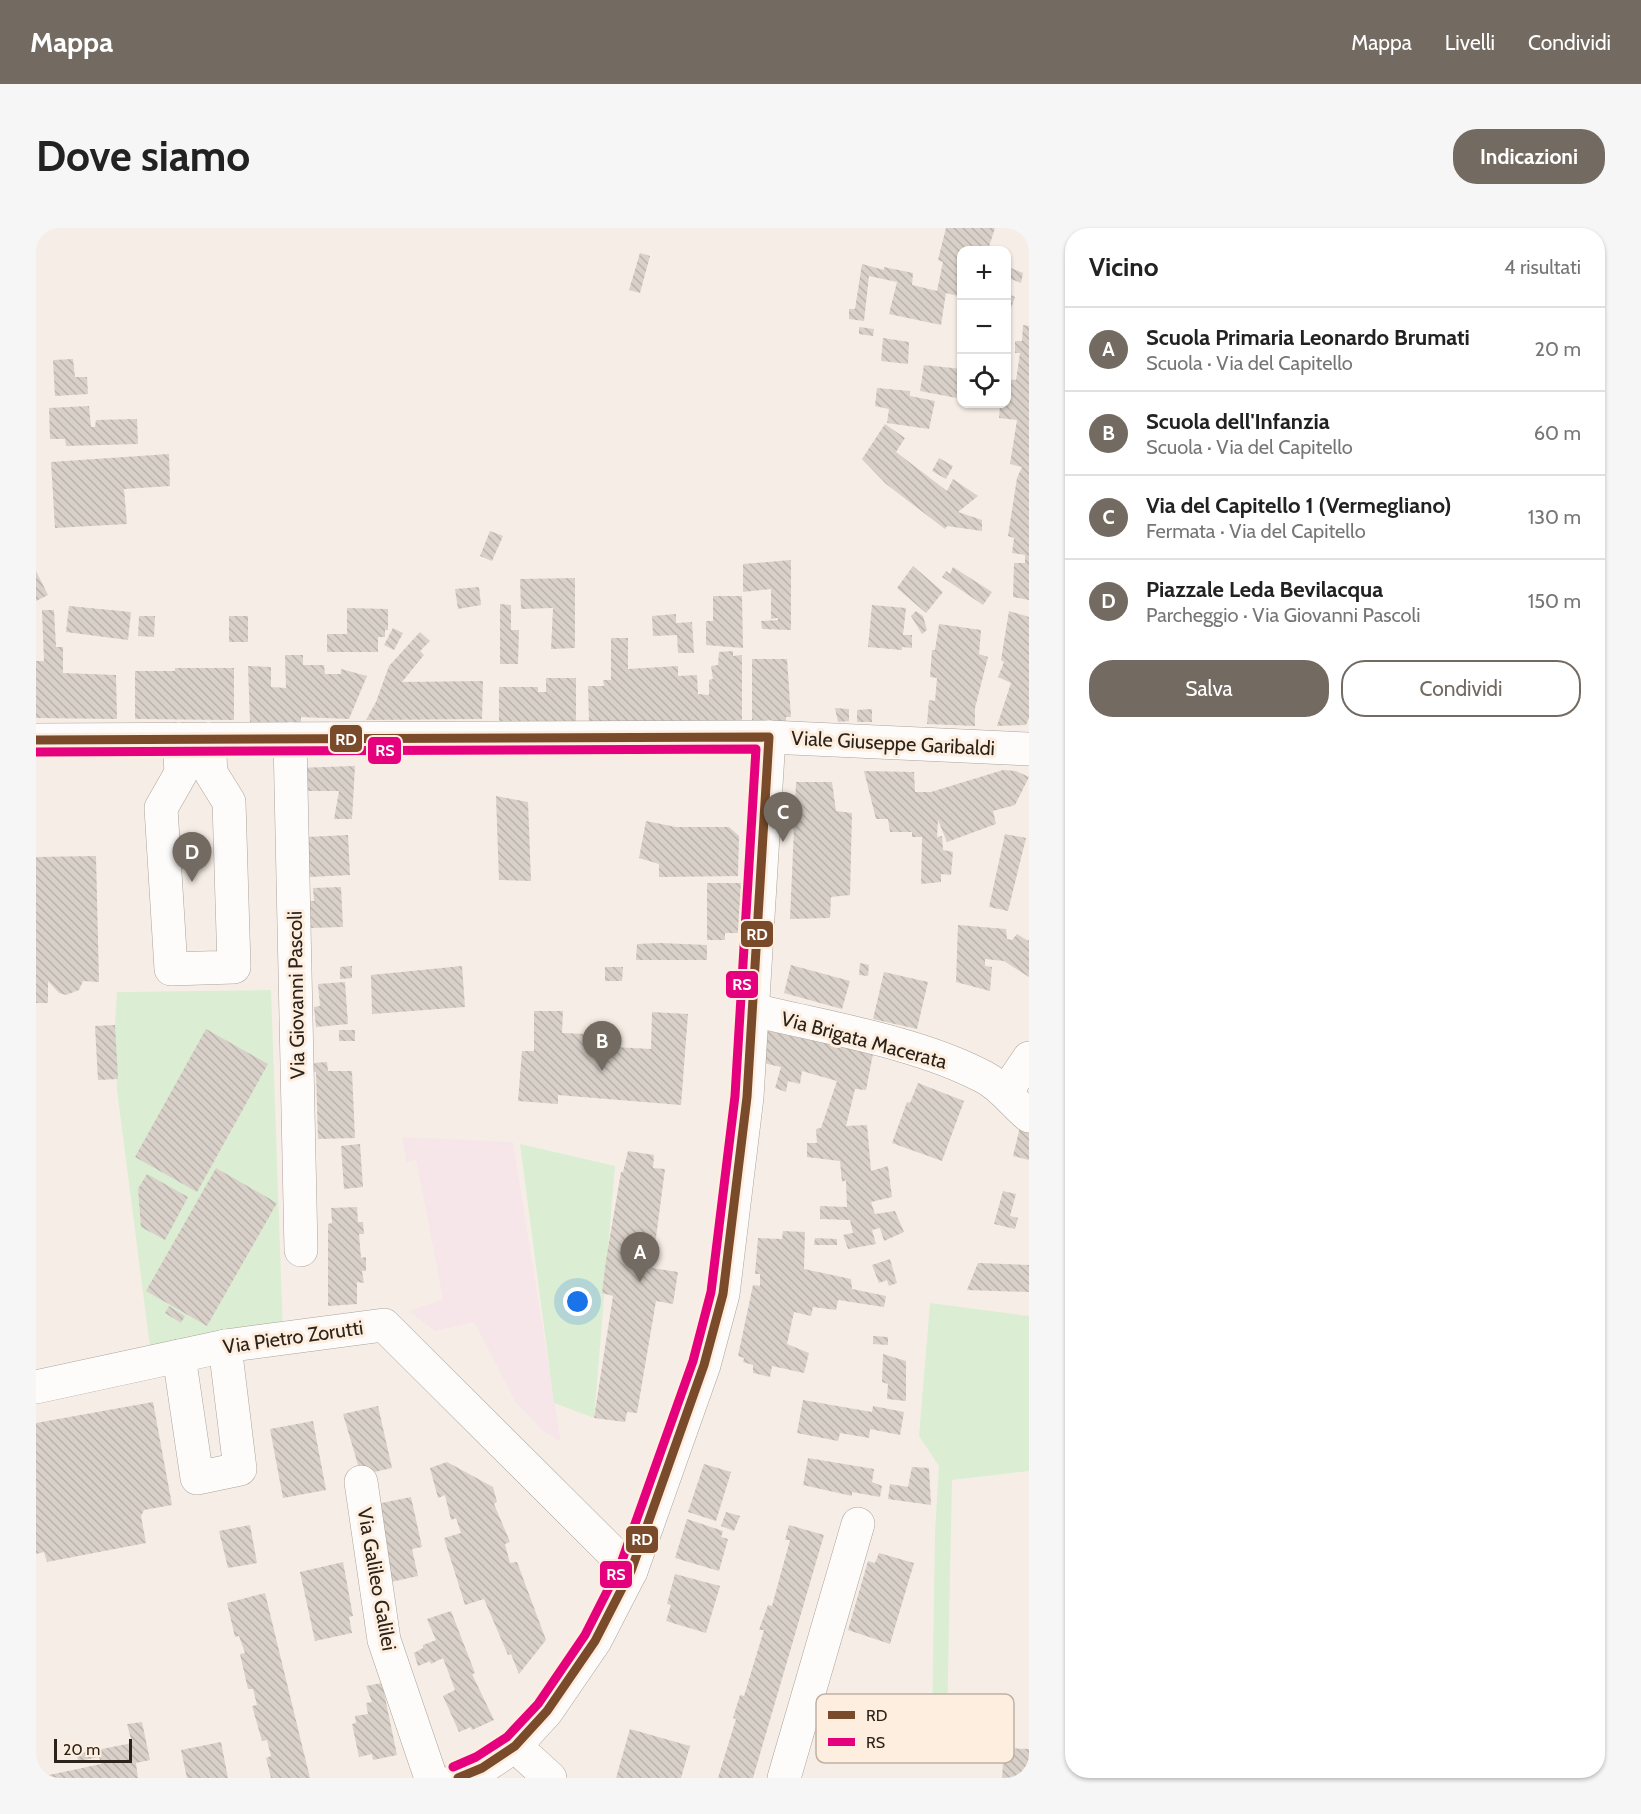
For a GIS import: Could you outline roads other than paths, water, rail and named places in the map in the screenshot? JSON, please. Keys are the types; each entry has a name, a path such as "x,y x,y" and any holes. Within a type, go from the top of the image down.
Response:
{"street":[{"name":"Viale Giuseppe Garibaldi","path":"36,740 769,737 1029,749"},
{"path":"458,1778 483,1768 515,1746 547,1711 595,1641 632,1571 704,1365 723,1294 747,1097 769,737"},
{"path":"194,739 229,802 234,967 171,969 162,808 181,773 194,739"},
{"name":"Via Giovanni Pascoli","path":"290,739 301,1250"},
{"name":"Via Brigata Macerata","path":"754,1010 940,1057 985,1078 1006,1092 1029,1116"},
{"path":"1006,1092 1029,1058"},
{"name":"Via Pietro Zorutti","path":"36,1387 225,1346 384,1325 632,1571"},
{"path":"179,1356 197,1478 240,1469 225,1346"},
{"name":"Via Galileo Galilei","path":"361,1482 384,1640 431,1778"},
{"path":"784,1778 858,1524"},
{"path":"515,1746 550,1778"}],"place":[{"name":"Via del Capitello 1 (Vermegliano)","path":"783,842"},
{"name":"Piazzale Leda Bevilacqua","path":"192,882"},
{"name":"Scuola dell'Infanzia","path":"602,1071"},
{"name":"Scuola Primaria Leonardo Brumati","path":"640,1282"}]}
